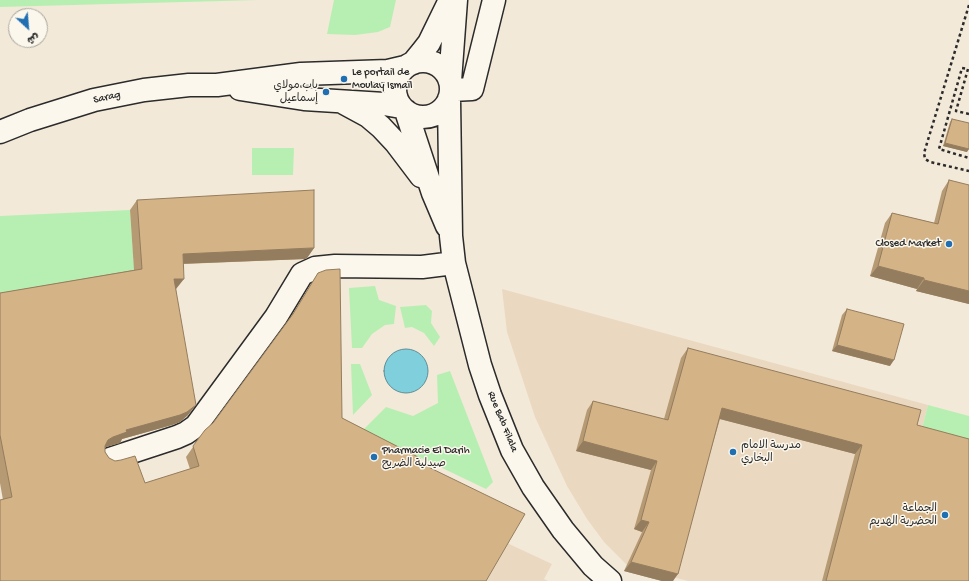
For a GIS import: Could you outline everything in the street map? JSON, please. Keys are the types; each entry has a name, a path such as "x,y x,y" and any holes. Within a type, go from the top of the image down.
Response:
{"street":[{"path":"409,65 422,61 431,62 439,66 446,73 450,90 444,106 438,112 430,116 422,117 413,115 403,109 397,99 395,90 399,74 422,52 429,43 450,0"},
{"name":"Rue Bab Filala","path":"456,0 450,90 451,236 454,263 480,365 490,395 512,450 533,487 563,530 593,566 610,581"},
{"path":"450,90 472,89 494,0"},
{"name":"Sarag","path":"0,132 30,120 94,100 144,90 189,85 217,85 301,74 388,71 409,65"},
{"name":"Sarag","path":"217,85 304,99 384,104 403,109"},
{"path":"341,102 368,116 381,127 396,143 433,193"},
{"name":"Rue Bab Filala","path":"403,109 433,193 451,236"},
{"path":"110,459 177,437 196,426 276,317 302,274 315,268 335,266 422,267 454,263"}],"path":[{"path":"969,5 924,153 930,162 969,171"},
{"path":"969,114 956,111 968,69 962,68 939,149 969,158"}],"shaded area":[{"name":"مدرسة الامام البخاري","path":"502,289 928,405 883,581 688,581 627,565 604,542 587,519 567,486 535,417 507,332"},
{"path":"507,543 552,564 544,579 548,581 485,581"}],"green space":[{"path":"0,0 258,0 0,7"},
{"path":"334,0 396,0 390,27 378,32 355,35 327,34"},
{"path":"252,148 294,148 293,175 252,175"},
{"path":"130,210 135,280 0,302 0,216"},
{"path":"375,286 379,300 396,306 394,324 385,325 372,334 362,348 352,348 349,288"},
{"path":"426,305 432,311 431,323 440,337 434,346 424,333 412,327 405,328 400,307"},
{"path":"351,364 360,364 372,395 353,415"},
{"path":"450,371 493,482 486,489 363,430 386,407 413,416 438,403 437,375"},
{"path":"928,405 969,416 969,450 883,581"}],"water":[{"path":"406,349 418,353 424,359 428,371 424,383 418,389 406,393 394,389 388,383 384,371 388,359 394,353"}],"building":[{"path":"952,119 969,123 969,149 945,143"},
{"path":"949,180 969,185 969,291 924,280 924,278 878,266 892,213 938,224"},
{"path":"314,190 314,248 183,254 184,279 174,279 196,405 180,415 126,430 127,432 108,440 105,446 105,452 109,458 115,461 135,456 145,483 199,466 193,446 205,430 213,423 293,314 318,273 326,270 340,269 342,418 420,458 418,462 525,514 486,581 0,581 0,500 12,497 0,435 0,293 142,269 137,200"},
{"path":"847,309 904,324 894,360 837,345"},
{"path":"688,348 921,410 917,425 969,439 969,581 826,581 862,445 722,408 678,574 631,562 649,522 641,520 657,461 583,441 593,401 668,420"}],"place":[{"name":"Le portail de Moulay Ismaïl","path":"344,79"},
{"name":"باب مولاي إسماعيل","path":"326,92"},
{"name":"Closed Market","path":"949,244"},
{"name":"مدرسة الامام البخاري","path":"733,452"},
{"name":"Pharmacie El Darih صيدلية الضريح","path":"374,457"},
{"name":"الجماعة الحضرية الهديم","path":"945,515"}]}
